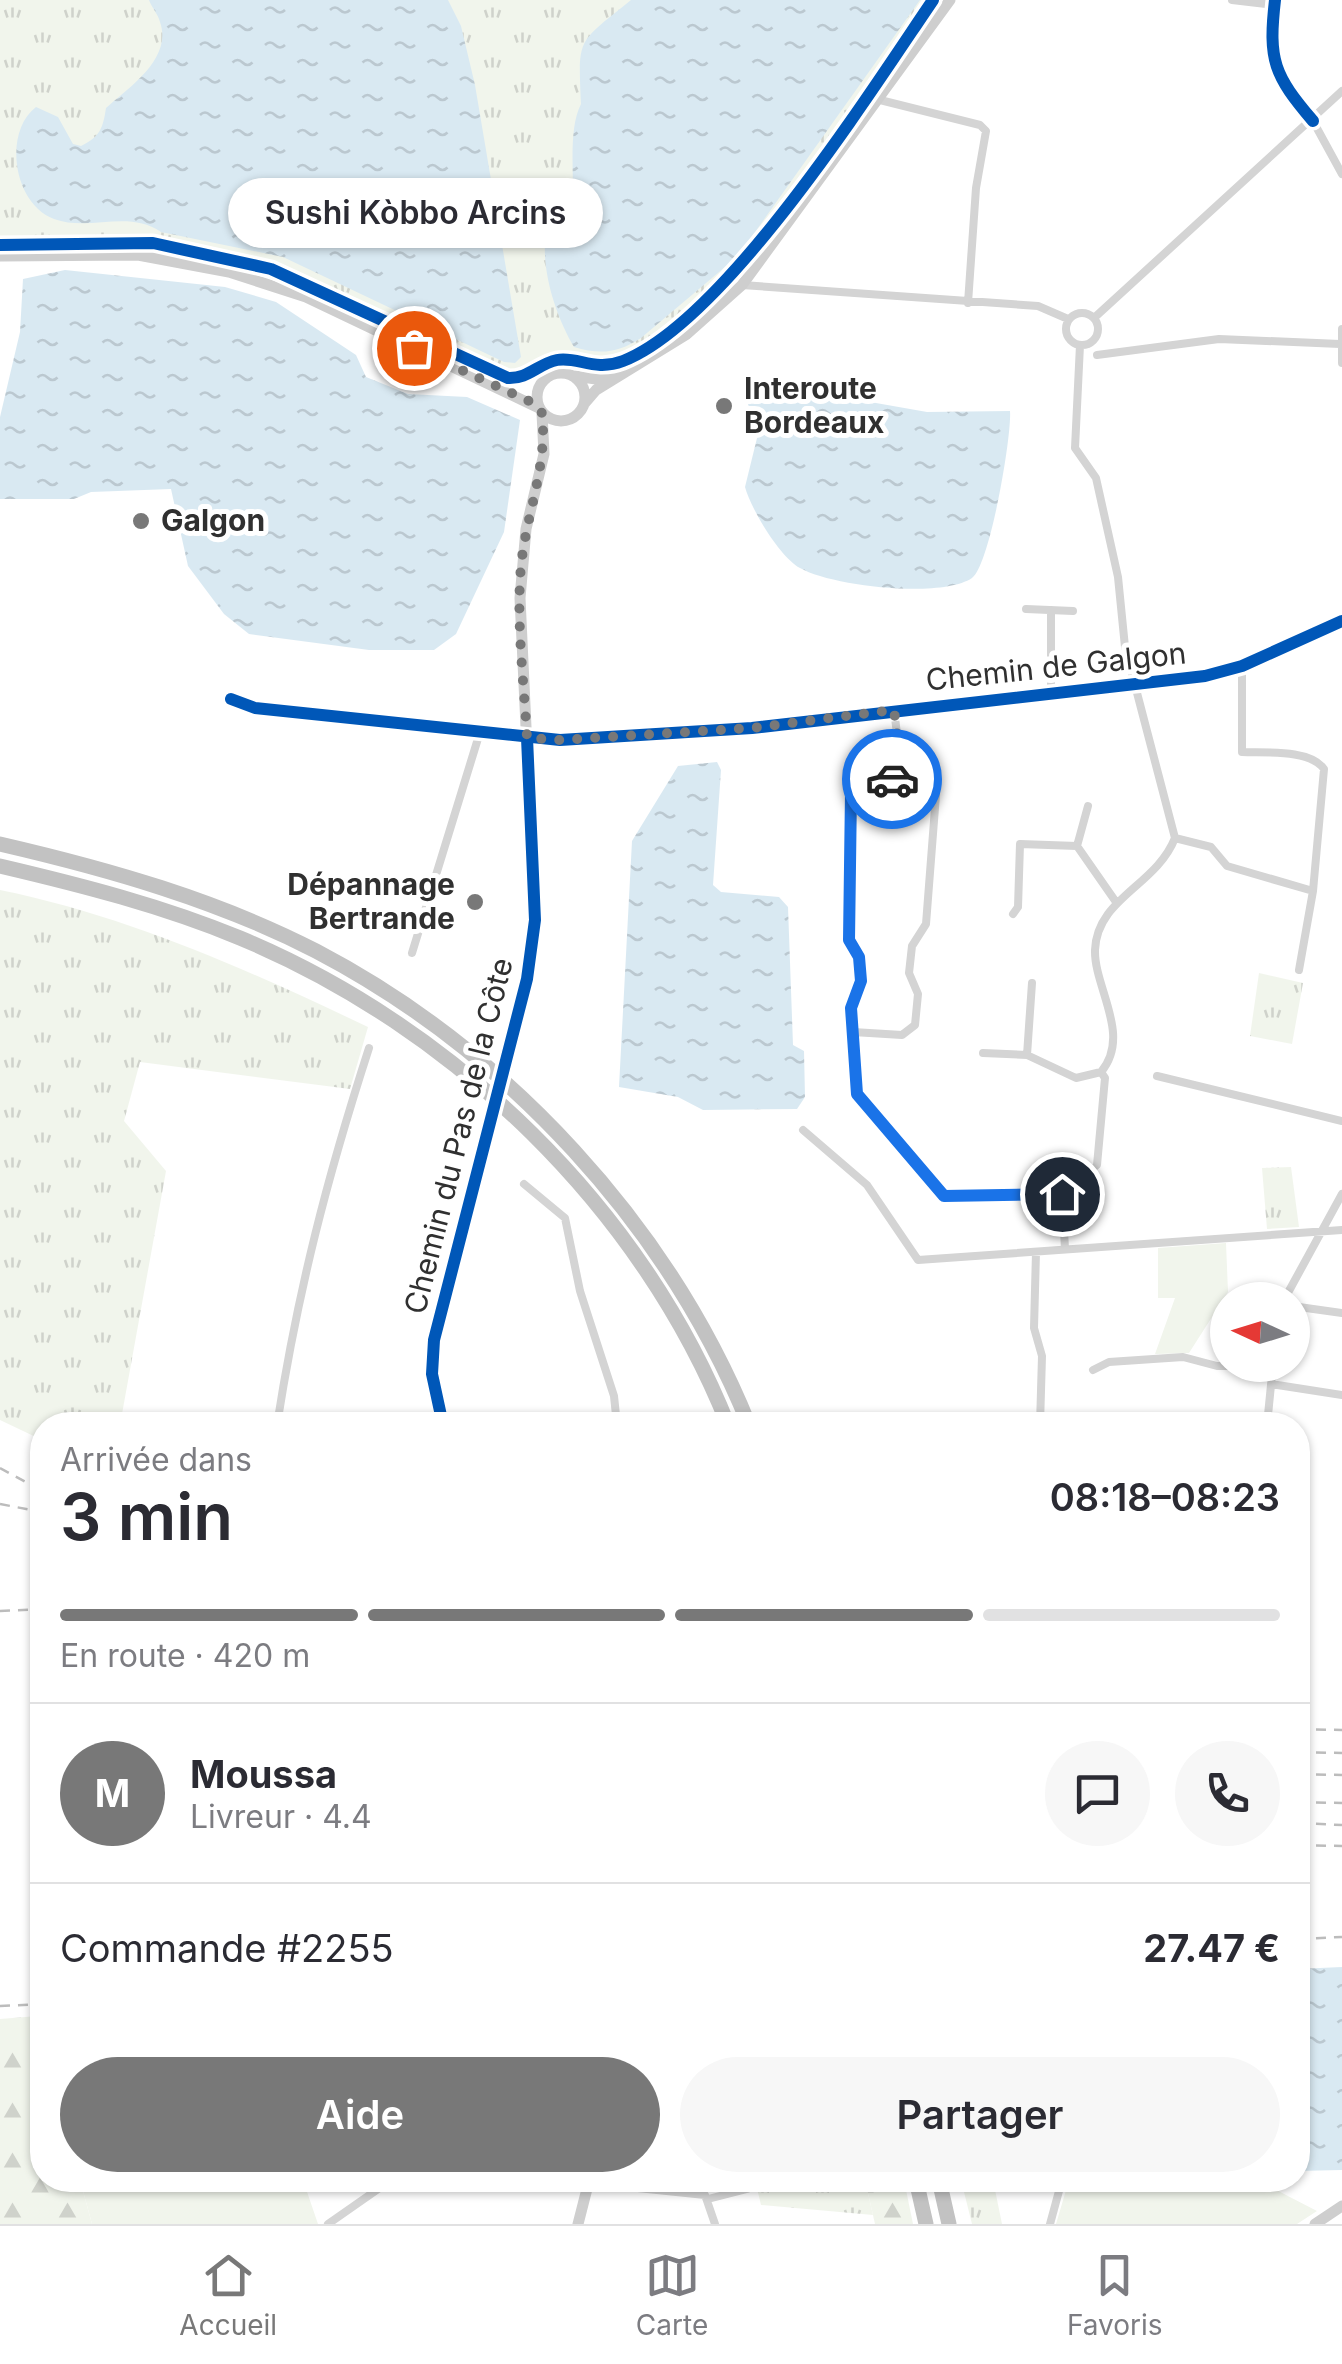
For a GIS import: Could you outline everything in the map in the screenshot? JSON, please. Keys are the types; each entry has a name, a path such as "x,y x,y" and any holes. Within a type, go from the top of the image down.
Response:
{"highway":[{"path":"0,844 115,874 249,920 316,951 440,1028 529,1104 636,1225 686,1302 742,1412"},
{"path":"0,866 123,898 240,938 308,969 433,1048 502,1105 562,1165 619,1235 670,1310 721,1412"},
{"path":"919,2192 926,2224"},
{"path":"942,2192 950,2224"}],"main road":[{"path":"0,256 138,256 229,272 306,298 566,420 596,390 643,365 687,334 742,285 950,0"},
{"path":"503,388 524,388 558,372 596,378 643,365"},
{"path":"574,376 584,388 584,404"},
{"path":"541,410 536,396 544,380"},
{"name":"Chemin du Pas de la Côte","path":"440,1412 434,1390 434,1340 513,1046 535,920 521,568 544,454 541,410"},
{"name":"Chemin du Pas de la Côte","path":"544,454 566,420"},
{"name":"Chemin de Galgon","path":"527,738 560,740 752,728 1205,676 1242,666 1342,620"},
{"path":"578,2224 586,2192"},
{"path":"1315,2224 1342,2206"}],"street":[{"path":"1232,0 1275,2 1271,46 1276,72 1313,121 1342,174"},
{"path":"1094,318 1342,91"},
{"path":"880,100 980,125 986,131 974,202 968,303"},
{"path":"742,285 1038,306 1068,320"},
{"path":"1068,320 1081,312 1094,318"},
{"path":"1080,345 1095,338 1094,318"},
{"path":"1068,320 1067,336 1080,345"},
{"path":"1342,329 1342,364"},
{"path":"1097,356 1219,340 1340,344"},
{"path":"983,1053 1027,1055 1076,1078 1101,1072 1108,1058 1112,1024 1095,952 1104,918 1116,902 1144,883 1175,838 1122,635 1118,577 1096,478 1075,448 1080,345"},
{"path":"1026,610 1073,611"},
{"path":"1050,610 1052,694"},
{"path":"1242,666 1242,752 1318,761 1324,769 1313,892 1298,970"},
{"name":"Chemin de Galgon","path":"231,699 255,708 527,738"},
{"path":"894,710 902,773"},
{"path":"412,953 480,732"},
{"path":"853,1032 902,1035 915,1025 918,994 909,973 912,946 926,924 936,794 927,782 902,773 888,781 862,783 851,792 849,940 859,957 861,981 851,1008 857,1094 930,1181 951,1199 1062,1194 1098,1165 1105,1078 1101,1072"},
{"path":"1077,846 1088,806"},
{"path":"1175,838 1210,847 1226,866 1313,892"},
{"path":"1013,914 1018,908 1020,844 1077,846"},
{"path":"1077,846 1116,902"},
{"path":"1027,1055 1032,983"},
{"path":"279,1412 294,1310 320,1203 368,1048"},
{"path":"1157,1076 1342,1121"},
{"path":"803,1130 867,1185 918,1260 1342,1230"},
{"path":"524,1184 565,1218 580,1291 616,1412"},
{"path":"1062,1194 1065,1249"},
{"path":"1293,1282 1342,1194"},
{"path":"1036,1252 1034,1328 1042,1356 1040,1412"},
{"path":"1310,1309 1342,1313"},
{"path":"1093,1370 1109,1362 1183,1358 1210,1364"},
{"path":"1268,1412 1271,1384 1342,1395"},
{"path":"328,2224 374,2192"},
{"path":"679,2192 708,2199 715,2224"},
{"path":"708,2199 738,2192"},
{"path":"1050,2224 1059,2192"}],"green space":[{"path":"0,0 928,0 788,198 703,297 661,334 621,357 601,362 555,355 505,374 334,290 245,256 152,238 0,239"},
{"path":"0,890 142,930 278,985 368,1027 350,1089 140,1062 124,1121 166,1171 122,1412 30,1412 30,1434 0,1420"},
{"path":"1259,973 1303,983 1292,1044 1250,1036"},
{"path":"1291,1167 1299,1227 1267,1229 1262,1168"},
{"path":"1226,1243 1228,1282 1210,1282 1210,1320 1189,1353 1155,1354 1175,1298 1158,1298 1158,1248"},
{"path":"30,2017 30,2192 83,2192 92,2224 0,2224 0,2019"},
{"path":"83,2192 307,2192 318,2224 92,2224"},
{"path":"758,2192 868,2192 873,2215 761,2205"},
{"path":"868,2192 906,2192 913,2224 875,2224"},
{"path":"964,2192 995,2192 1002,2224 972,2224"},
{"path":"1065,2192 1280,2192 1317,2211 1297,2224 1056,2224"}],"water":[{"path":"149,0 448,0 461,26 475,85 521,357 515,363 504,362 283,257 161,232 135,222 68,222 40,211 29,199 17,167 16,149 26,118 36,107 58,117 73,144 81,146 96,135 106,108 146,71 160,48 160,22"},
{"path":"631,0 920,0 738,256 641,338 617,350 592,351 574,347 562,323 549,283 545,242 566,223 571,211 573,134 581,104 581,53 591,34"},
{"path":"65,270 225,287 276,302 356,355 366,377 408,394 467,397 520,420 504,532 456,634 434,650 369,650 249,634 224,614 188,566 171,489 91,492 74,499 0,499 0,417 20,332 23,279"},
{"path":"762,389 825,394 927,412 1010,411 1004,471 992,526 986,550 972,578 936,588 886,588 836,580 792,562 767,531 745,487 758,434 747,401"},
{"path":"717,762 721,770 713,885 721,892 779,897 788,907 793,1045 804,1051 805,1097 797,1109 703,1110 678,1097 619,1087 632,841 678,766"},
{"path":"1342,1967 1342,2170 1310,2171 1310,1968"}],"railway":[{"path":"0,1468 30,1484"},
{"path":"0,1504 30,1510"},
{"path":"0,1611 30,1610"},
{"path":"1310,1729 1342,1730"},
{"path":"1310,1752 1342,1753"},
{"path":"1310,1774 1342,1775"},
{"path":"1310,1802 1342,1803"},
{"path":"1310,1824 1342,1825"},
{"path":"1310,1845 1342,1846"},
{"path":"1310,1938 1342,1937"},
{"path":"0,2006 30,2005"}],"cycle path":[{"path":"0,245 153,243 271,269 508,378 557,360 613,364 663,338 749,254 834,145 933,0"},
{"path":"1275,0 1273,38 1277,66 1313,121"},
{"path":"231,699 255,708 560,740 752,728 1205,676 1242,666 1342,621"},
{"path":"440,1412 432,1374 434,1340 527,979 535,920 527,738"}],"way so far":[{"path":"414,348 531,402 542,413 544,454 521,568 527,738 541,741 752,728 894,710 902,773 892,779"}],"place":[{"name":"Sushi Kòbbo Arcins","path":"414,348"},
{"name":"Interoute Bordeaux","path":"724,406"},
{"name":"Galgon","path":"141,521"},
{"name":"Dépannage Bertrande","path":"475,902"}],"route":[{"path":"892,779 862,783 851,792 846,866 849,940 859,957 861,981 851,1008 857,1094 944,1196 951,1199 1062,1194"}]}
